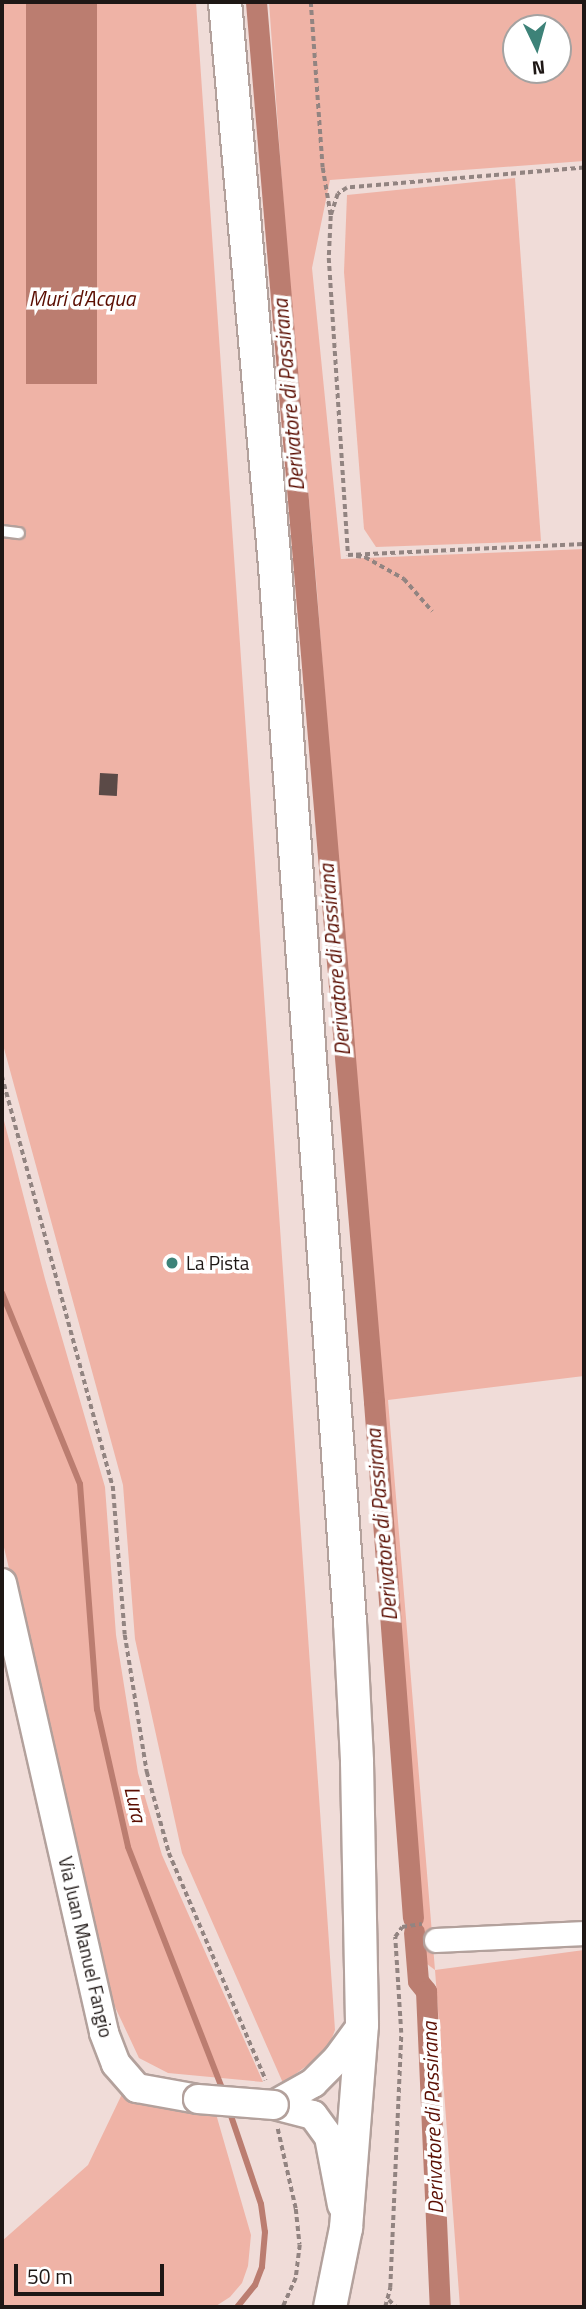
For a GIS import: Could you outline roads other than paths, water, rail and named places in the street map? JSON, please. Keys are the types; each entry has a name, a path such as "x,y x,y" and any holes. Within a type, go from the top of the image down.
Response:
{"main road":[{"path":"225,2 275,566 350,1622 357,1762 362,2025 346,2228 330,2307"}],"street":[{"name":"Via Juan Manuel Fangio","path":"2,1583 104,2033 116,2064 137,2088 198,2099 272,2102 313,2115 329,2137 346,2228"},
{"name":"Via Juan Manuel Fangio","path":"2,1626 29,1705"},
{"path":"428,1932 584,1933"},
{"path":"272,2102 313,2083 337,2059 362,2025"}],"lane":[{"path":"2,531 19,533"}],"water":[{"name":"Muri d'Acqua","path":"26,2 97,2 97,384 26,384"}],"waterway":[{"name":"Derivatore di Passirana","path":"256,2 374,1402 413,1918"},
{"name":"Lura","path":"2,1293 80,1484 97,1709 128,1847 224,2093"},
{"name":"Derivatore di Passirana","path":"414,1932 418,1981 426,1991 440,2307"},
{"name":"Lura","path":"229,2110 261,2204 265,2232 262,2267 255,2285 237,2307"}],"place":[{"name":"La Pista","path":"172,1263"}]}
